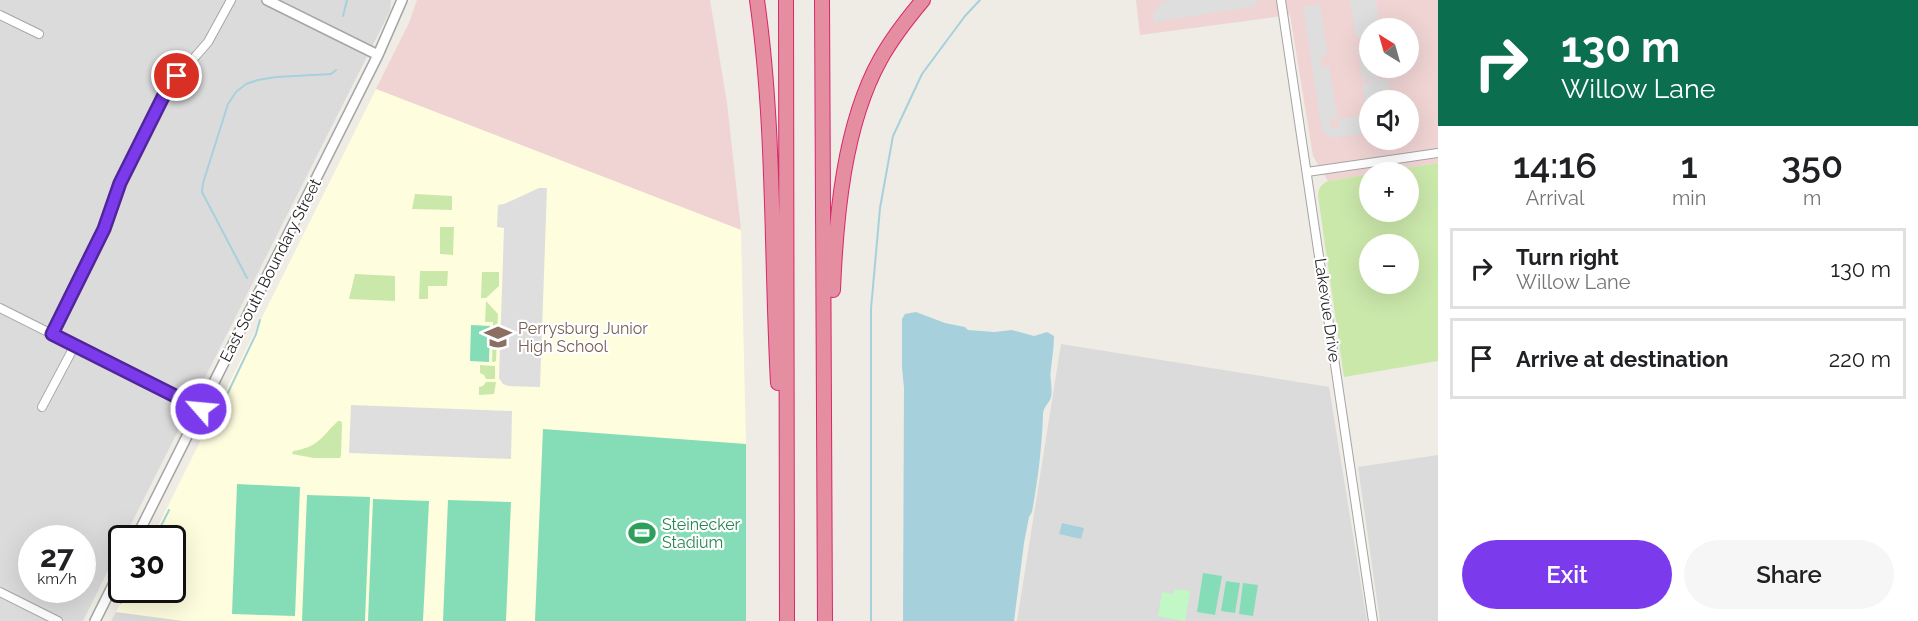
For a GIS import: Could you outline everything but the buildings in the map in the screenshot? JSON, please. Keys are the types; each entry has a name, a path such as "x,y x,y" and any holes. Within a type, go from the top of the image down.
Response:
{"highway":[{"path":"757,0 768,117 786,537"},
{"path":"786,0 787,621"},
{"path":"822,0 825,621"},
{"path":"825,324 833,291 834,252 850,140 859,110 868,85 888,47 923,0"}],"street":[{"path":"52,334 104,229 120,183 167,89 208,42 231,0"},
{"path":"267,0 378,55"},
{"name":"East South Boundary Street","path":"143,525 378,55 402,0"},
{"name":"Lakevue Drive","path":"1281,0 1373,621"},
{"path":"0,15 39,34"},
{"path":"1307,172 1438,153"},
{"path":"0,308 201,409"},
{"path":"42,407 75,345"},
{"path":"0,592 58,621"},
{"path":"95,621 108,595"}],"shaded area":[{"path":"0,0 391,0 390,11 131,525 108,525 108,570 96,595 96,525 18,525 18,603 92,603 83,621 0,621"},
{"path":"417,0 710,0 727,103 741,230 376,89 409,23"},
{"path":"1136,0 1438,0 1438,163 1419,166 1419,162 1359,162 1359,176 1328,181 1313,156 1290,15 1140,35"},
{"path":"1168,0 1256,0 1257,6 1154,22 1153,15 1160,3"},
{"path":"1350,0 1376,0 1379,18 1359,18 1359,38 1356,38"},
{"path":"1320,4 1327,55 1320,57 1322,67 1329,66 1337,118 1330,120 1331,128 1339,127 1338,119 1359,116 1359,134 1333,138 1322,131 1303,6"},
{"path":"1369,78 1388,79 1390,90 1363,90 1362,83 1370,82"},
{"name":"Perrysburg Junior High School","path":"376,89 741,230 746,444 746,621 184,621 116,612 120,603 186,603 186,525 158,525"},
{"path":"539,188 547,188 540,387 508,386 503,384 499,378 504,228 497,227 498,205"},
{"path":"1061,344 1329,387 1367,621 1017,621"},
{"path":"351,405 512,411 511,459 349,453"},
{"path":"1438,455 1438,621 1380,621 1358,467"},
{"path":"116,612 184,621 111,621"}],"green space":[{"path":"1438,163 1438,361 1344,377 1318,196 1319,189 1328,181 1359,176 1359,222 1419,222 1419,166"},
{"path":"415,194 452,196 452,210 412,209"},
{"path":"440,227 454,227 453,255 440,254"},
{"path":"420,271 448,271 447,286 428,286 428,299 419,299"},
{"path":"482,272 499,272 499,286 486,298 481,298"},
{"path":"355,274 395,276 395,301 349,299"},
{"path":"486,301 498,314 496,361 494,362 492,362 493,322 485,322"},
{"path":"471,325 490,326 489,362 470,361"},
{"path":"480,365 495,366 495,379 486,379 480,373"},
{"path":"486,382 496,382 494,394 479,395 479,387"},
{"path":"338,421 342,424 340,458 314,458 292,454 293,451 314,444"},
{"name":"Steinecker Stadium","path":"543,429 746,444 746,621 535,621"},
{"path":"237,484 300,487 295,616 232,614"},
{"path":"307,495 370,497 365,621 302,621"},
{"path":"373,499 429,501 423,621 368,621"},
{"path":"448,500 511,502 506,621 443,621"},
{"path":"1203,573 1222,576 1215,615 1197,612"},
{"path":"1226,581 1240,583 1235,613 1221,611"},
{"path":"1243,583 1258,585 1253,616 1239,614"},
{"path":"1175,589 1190,591 1185,621 1158,616 1162,592 1173,594"}],"water":[{"path":"916,312 945,323 965,327 968,330 994,332 1012,330 1034,336 1047,332 1054,336 1051,394 1043,412 1038,475 1024,543 1014,621 903,621 902,319 905,314"},
{"path":"1062,523 1084,528 1081,539 1059,534"}],"waterway":[{"path":"343,16 347,0"},
{"path":"871,621 871,309 880,208 893,136 922,74 965,16 980,0"},
{"path":"247,278 202,192 228,104 236,92 246,84 258,80 331,74 336,70"},
{"path":"223,403 256,334 260,320"},
{"path":"162,525 169,510"}],"place":[{"name":"Perrysburg Junior High School","path":"498,337"},
{"name":"Steinecker Stadium","path":"642,533"}],"route":[{"path":"177,76 167,89 120,183 104,229 52,334 201,409"}]}
